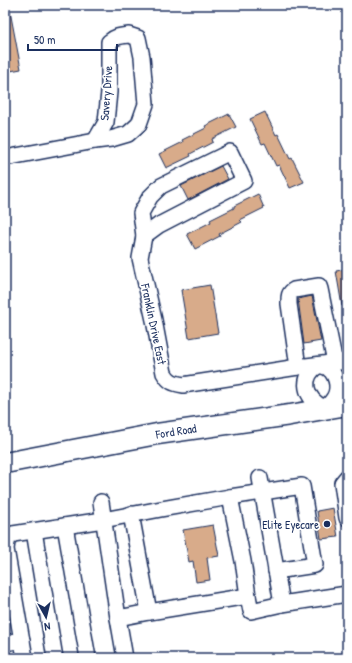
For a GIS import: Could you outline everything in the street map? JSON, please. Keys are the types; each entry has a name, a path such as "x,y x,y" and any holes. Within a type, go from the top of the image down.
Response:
{"main road":[{"name":"Ford Road","path":"5,463 157,434 284,416 347,405"}],"street":[{"name":"Savery Drive","path":"5,158 111,139 128,134 139,124 146,104 142,57 138,38 129,35 120,36 109,42 109,92 106,122 95,141"},
{"name":"Franklin Drive East","path":"144,236 159,225 244,181 230,152 160,186 150,197 141,213 144,236 140,258 164,373 167,379 183,385 298,367 341,362"},
{"path":"298,367 289,296 294,290 319,286 341,362"},
{"path":"319,365 330,369 337,381 335,397 331,404 324,408 312,400 308,394 307,387 308,377 312,369 319,365"},
{"path":"347,477 342,483 347,518"},
{"path":"260,478 282,604"},
{"path":"25,658 6,549 9,536 13,534 302,486 316,565 276,571"},
{"path":"230,498 243,561 251,611 282,604 347,594"},
{"path":"101,502 125,658"},
{"path":"131,514 149,612"},
{"path":"65,526 88,658"},
{"path":"34,531 55,658"},
{"path":"118,618 248,596"},
{"path":"5,643 22,640"}],"building":[{"path":"10,11 21,69 5,72 5,12"},
{"path":"265,112 276,135 278,134 290,159 292,158 304,182 290,188 279,165 276,166 265,143 262,144 250,119"},
{"path":"229,114 236,127 212,139 213,142 190,154 191,156 166,168 159,154 206,128 205,126"},
{"path":"221,166 228,179 188,200 181,186"},
{"path":"258,194 264,208 240,220 242,222 195,249 187,234 211,222 210,220 234,208 234,206"},
{"path":"347,269 347,306 342,306 336,271"},
{"path":"210,285 218,333 189,338 181,290"},
{"path":"312,296 321,341 304,344 298,299"},
{"name":"Elite Eyecare","path":"333,508 338,537 321,539 317,511"},
{"path":"213,525 219,556 207,558 210,580 196,582 193,561 189,562 183,530"}],"place":[{"name":"Elite Eyecare","path":"327,524"}]}
